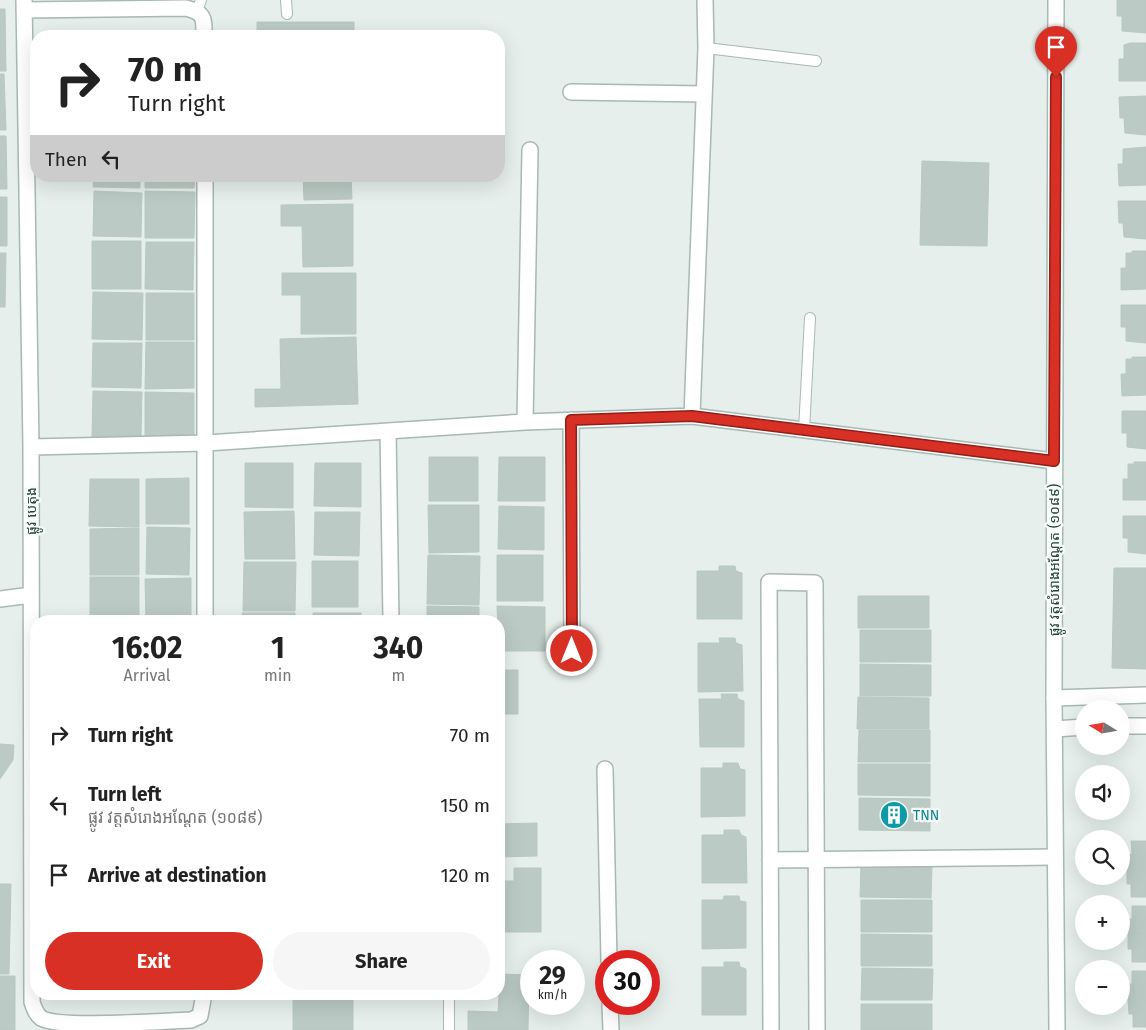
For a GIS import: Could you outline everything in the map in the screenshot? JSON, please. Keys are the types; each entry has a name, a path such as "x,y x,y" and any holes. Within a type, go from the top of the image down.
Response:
{"street":[{"path":"692,416 706,48 705,0"},
{"name":"ផ្លូវ វត្តសំរោងអណ្ដែត (១០៨៩)","path":"1056,0 1054,698 1057,1030"},
{"path":"24,5 186,8 199,6 204,19 204,30"},
{"name":"ផ្លូវ បេតុង","path":"24,5 31,446 31,615"},
{"path":"570,92 704,94"},
{"path":"525,422 530,150"},
{"path":"205,182 205,615"},
{"path":"31,446 206,443 525,422 692,416 1054,461"},
{"path":"571,420 572,651"},
{"path":"388,431 391,615"},
{"path":"771,1030 769,582 815,583 817,1030"},
{"path":"0,599 31,595"},
{"path":"1054,698 1146,695"},
{"path":"1130,726 1146,726"},
{"path":"1055,729 1075,728"},
{"path":"605,769 609,950"},
{"path":"770,860 1055,857"},
{"name":"ផ្លូវ បេតុង","path":"32,1000 35,1012 42,1019 82,1027"},
{"path":"82,1027 191,1020 200,1016 203,1000"},
{"path":"610,1015 611,1030"}],"lane":[{"path":"286,0 287,14"},
{"path":"706,48 816,61"},
{"path":"804,430 810,318"},
{"path":"449,1000 449,1030"}],"building":[{"path":"1117,0 1146,0 1146,33 1122,31 1122,16 1117,16"},
{"path":"0,9 5,9 6,71 0,71"},
{"path":"257,22 354,22 354,30 257,30"},
{"path":"1146,43 1146,81 1119,81 1119,59 1124,59 1124,45"},
{"path":"0,74 4,74 6,130 0,130"},
{"path":"1146,96 1146,135 1125,133 1124,118 1120,118 1119,97"},
{"path":"0,136 6,136 7,189 0,189"},
{"path":"1146,147 1146,185 1119,186 1118,164 1123,164 1123,149"},
{"path":"922,161 989,163 987,246 920,245"},
{"path":"93,182 140,182 140,188 93,187"},
{"path":"145,182 194,182 194,188 145,188"},
{"path":"303,182 351,182 352,199 304,200"},
{"path":"94,191 142,193 141,237 93,236"},
{"path":"145,191 195,192 194,238 145,238"},
{"path":"0,197 7,197 7,246 0,246"},
{"path":"1118,201 1146,201 1146,239 1124,237 1123,223 1119,223"},
{"path":"353,204 353,266 303,267 302,226 281,226 281,205"},
{"path":"92,241 141,241 141,289 92,289"},
{"path":"146,242 194,242 193,290 145,289"},
{"path":"1132,251 1146,251 1146,289 1121,290 1121,268 1126,268 1126,253 1132,253"},
{"path":"0,253 6,253 5,307 0,307"},
{"path":"282,273 356,273 356,334 301,334 301,295 282,295"},
{"path":"93,292 143,293 142,340 92,339"},
{"path":"146,293 194,293 194,340 146,340"},
{"path":"1121,305 1146,305 1146,343 1126,341 1126,327 1121,327"},
{"path":"356,337 358,404 255,407 255,389 281,389 280,339"},
{"path":"146,342 194,342 194,388 145,389"},
{"path":"93,343 142,343 141,388 92,387"},
{"path":"1132,357 1146,357 1146,395 1122,396 1121,374 1126,374 1126,359 1132,359"},
{"path":"93,391 142,392 141,438 92,437"},
{"path":"145,392 194,393 194,436 145,436"},
{"path":"1122,411 1146,411 1146,449 1127,447 1127,433 1122,433"},
{"path":"429,457 478,457 478,501 429,501"},
{"path":"499,457 545,457 545,501 498,501"},
{"path":"1134,462 1146,462 1146,500 1123,500 1123,479 1128,479 1128,464 1134,464"},
{"path":"245,463 293,463 293,508 245,507"},
{"path":"315,463 361,463 361,507 314,506"},
{"path":"189,478 189,524 146,524 146,479"},
{"path":"90,479 139,479 139,527 89,526"},
{"path":"428,505 479,505 479,552 429,553"},
{"path":"499,506 544,507 544,550 498,549"},
{"path":"294,511 295,559 245,559 244,512"},
{"path":"315,512 360,512 359,556 314,555"},
{"path":"1123,516 1146,516 1146,554 1128,552 1128,538 1123,538"},
{"path":"147,527 190,528 189,575 146,574"},
{"path":"139,528 139,575 90,575 90,529"},
{"path":"428,555 480,556 479,605 427,604"},
{"path":"497,555 543,555 543,601 497,601"},
{"path":"312,561 358,561 358,607 312,607"},
{"path":"244,562 296,562 295,611 243,611"},
{"path":"719,566 735,566 736,571 742,573 742,619 697,619 697,571 719,571"},
{"path":"1114,568 1146,568 1146,669 1112,668"},
{"path":"90,577 139,577 139,615 90,615"},
{"path":"191,578 191,615 146,615 145,579"},
{"path":"858,596 929,596 929,628 858,628"},
{"path":"427,606 479,607 479,615 427,615"},
{"path":"497,606 545,607 545,651 505,651 505,615 497,615"},
{"path":"242,613 295,613 295,615 242,615"},
{"path":"313,613 361,613 361,615 313,615"},
{"path":"860,630 931,630 931,662 860,662"},
{"path":"719,638 735,638 736,643 742,645 743,691 698,692 698,643 720,643"},
{"path":"860,664 931,665 931,696 860,696"},
{"path":"505,670 518,670 518,714 505,714"},
{"path":"721,694 737,694 738,699 744,701 744,747 700,747 699,699 722,699"},
{"path":"858,697 929,698 929,729 857,729"},
{"path":"859,730 930,730 930,762 858,762"},
{"path":"0,744 14,745 13,760 0,779"},
{"path":"723,763 738,763 740,769 745,770 745,816 701,817 701,768 723,768"},
{"path":"858,764 930,764 930,796 858,795"},
{"name":"TNN","path":"859,798 930,799 930,831 859,830"},
{"path":"537,823 537,856 505,857 505,824"},
{"path":"724,830 739,830 741,835 746,837 747,883 702,883 702,835 724,835"},
{"path":"1131,841 1146,841 1146,869 1130,869 1130,854 1132,854"},
{"path":"861,865 932,866 931,898 860,897"},
{"path":"514,868 541,868 541,932 505,932 505,881 514,881"},
{"path":"1130,869 1146,869 1146,897 1131,897"},
{"path":"0,884 11,884 9,974 0,974"},
{"path":"724,896 739,896 740,901 746,902 746,948 702,949 702,900 723,900"},
{"path":"861,900 932,900 932,932 861,932"},
{"path":"1132,906 1146,906 1146,933 1130,934 1130,919 1132,919"},
{"path":"1146,933 1146,962 1132,962 1130,934"},
{"path":"861,934 932,935 932,966 861,966"},
{"path":"724,962 739,962 740,967 746,969 746,1015 702,1015 702,967 724,967"},
{"path":"862,968 933,969 932,1000 861,1000"},
{"path":"1132,971 1146,971 1146,999 1130,999 1130,984 1132,984"},
{"path":"505,974 520,975 520,1015 528,1015 528,1030 468,1030 468,1011 498,1012 499,1000 505,1000"},
{"path":"0,976 15,976 15,1030 0,1030"},
{"path":"1130,999 1146,999 1146,1027 1133,1027 1133,1014 1130,1014"},
{"path":"293,1000 353,1000 353,1030 293,1030"},
{"path":"861,1004 932,1004 932,1030 861,1030"}],"place":[{"name":"TNN","path":"894,815"}],"route":[{"path":"572,651 571,420 692,416 1054,461 1056,77"}]}
